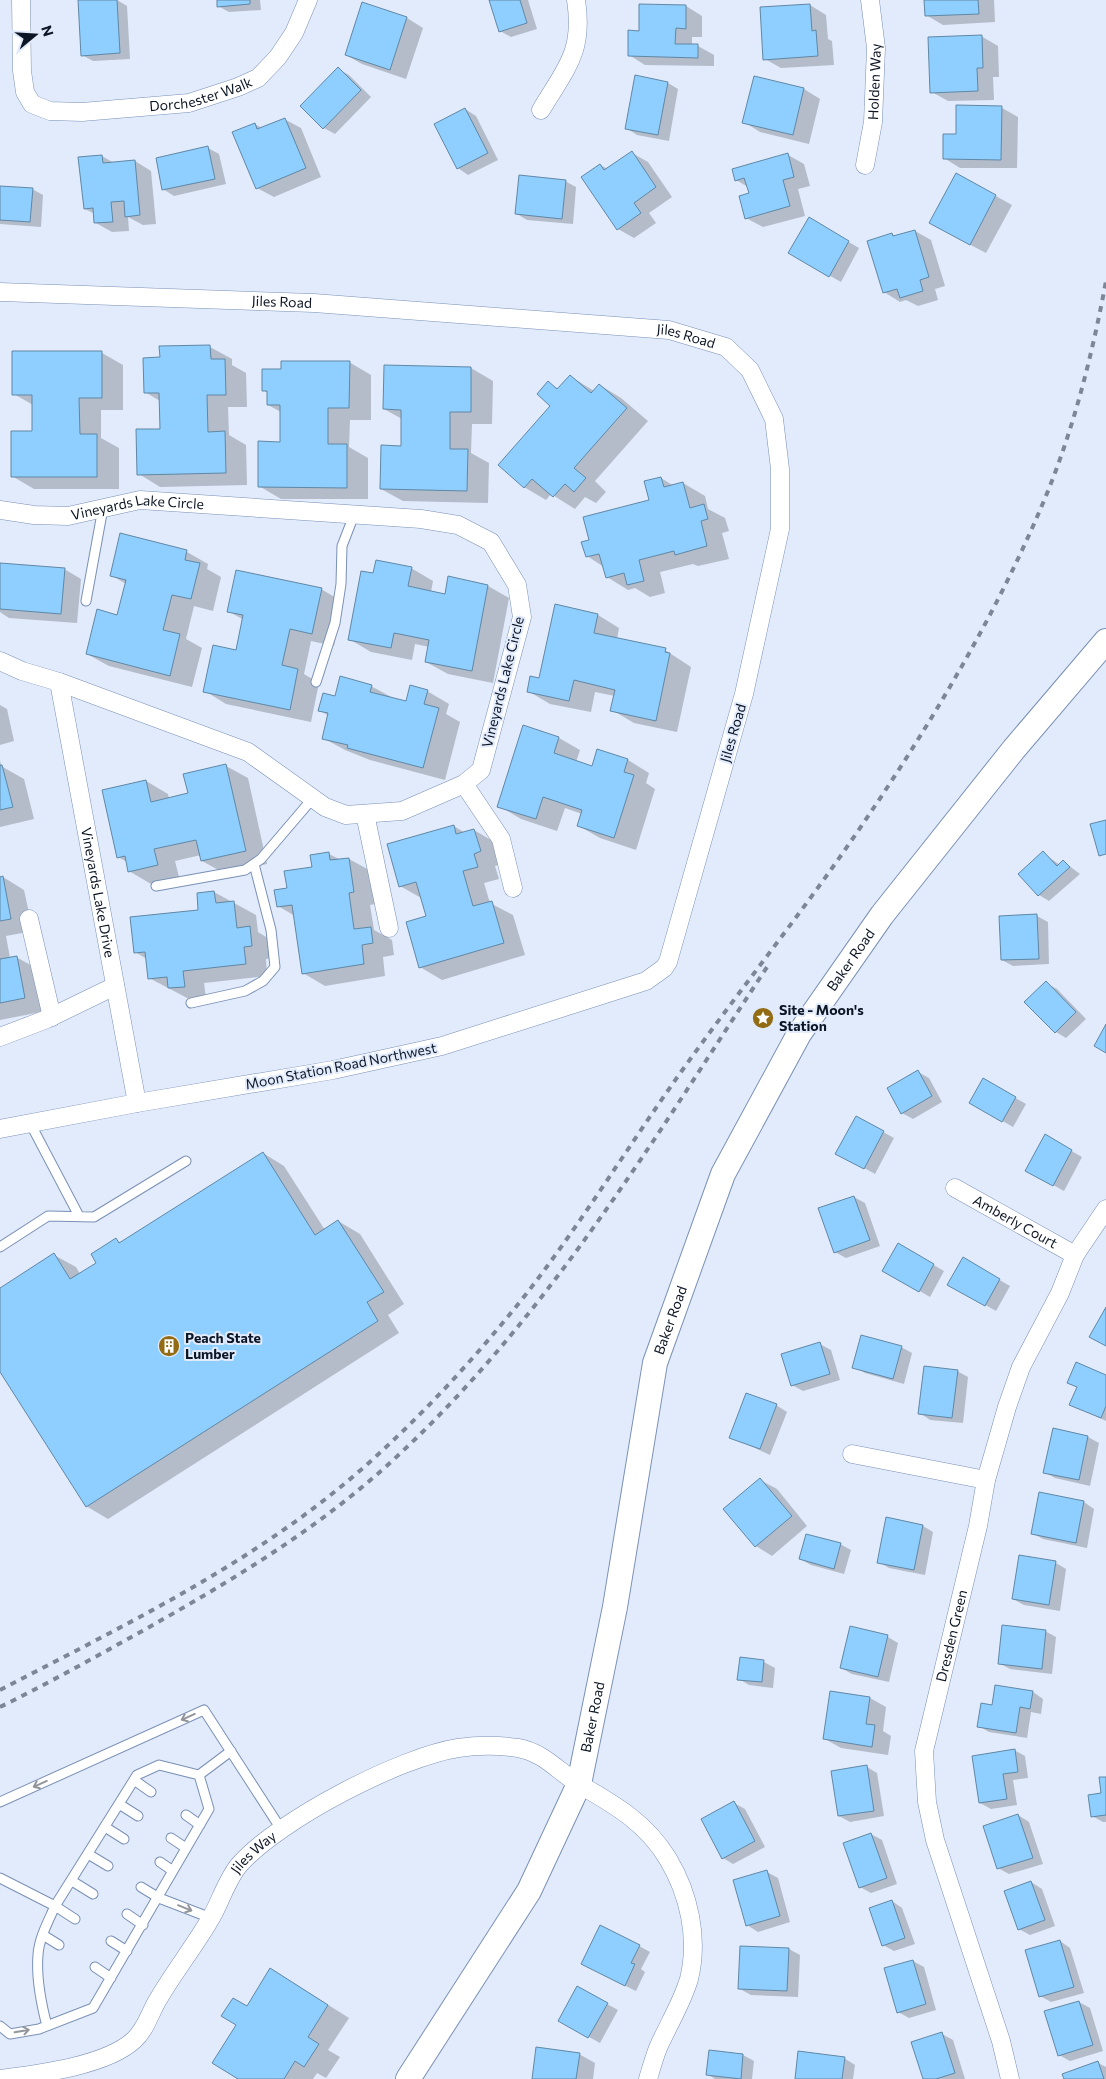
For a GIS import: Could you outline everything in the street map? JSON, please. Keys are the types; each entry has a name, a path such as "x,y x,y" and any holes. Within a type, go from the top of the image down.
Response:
{"main road":[{"name":"Baker Road","path":"408,2079 529,1892 579,1784 615,1607 655,1363 723,1174 799,1034 882,915 1014,749 1106,641"}],"street":[{"name":"Dorchester Walk","path":"21,0 22,70 25,92 32,104 50,111 189,103 238,87 258,78 278,57 294,33 308,0"},
{"path":"541,110 576,48 579,33 576,0"},
{"name":"Holden Way","path":"865,165 873,122 876,48 870,0"},
{"name":"Jiles Road","path":"0,292 314,303 669,330 726,348 750,370 774,419 780,469 780,528 744,694 668,962"},
{"name":"Vineyards Lake Circle","path":"0,510 34,515 68,516 140,500 421,519 458,525 491,542 517,585 522,618 480,770 464,784 402,811 346,816 325,807 248,752 59,682 22,671 0,661"},
{"name":"Vineyards Lake Drive","path":"59,682 137,1103"},
{"path":"464,784 501,839 513,888"},
{"path":"365,814 389,928"},
{"path":"29,919 52,1017"},
{"name":"Moon Station Road Northwest","path":"0,1129 137,1103 333,1070 442,1046 646,981 664,968 668,962"},
{"path":"0,1037 52,1017 115,986"},
{"name":"Amberly Court","path":"955,1188 1075,1255"},
{"name":"Dresden Green","path":"1010,2079 1001,2041 935,1840 924,1775 924,1751 978,1526 986,1480 1021,1367 1060,1293 1075,1255 1106,1209"},
{"path":"852,1454 986,1480"},
{"name":"Jiles Way","path":"0,2079 22,2078 82,2064 109,2055 136,2038 211,1918 238,1865 281,1829 375,1777 428,1755 460,1747 492,1746 520,1749 542,1757 579,1784"},
{"path":"579,1784 609,1800 649,1831 676,1871 684,1891 691,1920 694,1946 689,1978 658,2049 648,2079"}],"lane":[{"path":"86,601 103,508"},
{"path":"316,682 335,623 341,584 342,546 354,515"},
{"path":"156,886 245,870 261,860 313,798"},
{"path":"191,1003 245,991 263,982 275,967 271,930 254,864"},
{"path":"30,1124 79,1216"},
{"path":"0,1247 48,1216 94,1217 186,1161"},
{"path":"0,1802 204,1710 281,1829"},
{"path":"46,2026 41,2003 38,1954 43,1935 54,1906 72,1881 137,1775 159,1765 199,1774 231,1751"},
{"path":"0,2026 10,2034 46,2026 93,2008 159,1898 209,1809 199,1774"},
{"path":"134,1780 151,1792"},
{"path":"119,1804 138,1816"},
{"path":"186,1815 200,1825"},
{"path":"105,1827 124,1839"},
{"path":"171,1838 186,1848"},
{"path":"88,1854 108,1866"},
{"path":"160,1862 173,1871"},
{"path":"0,1878 75,1919"},
{"path":"72,1881 93,1894"},
{"path":"142,1887 159,1898 211,1918"},
{"path":"127,1914 143,1925"},
{"path":"43,1935 59,1945"},
{"path":"111,1941 127,1951"},
{"path":"95,1967 111,1978"}],"building":[{"path":"78,0 117,0 120,53 81,56"},
{"path":"217,0 250,0 250,4 217,7"},
{"path":"489,0 520,0 527,23 499,32"},
{"path":"924,0 978,0 979,14 925,16"},
{"path":"362,2 407,17 390,70 345,55"},
{"path":"639,4 686,5 686,29 676,28 675,44 698,44 698,58 628,56 628,30 639,31"},
{"path":"810,4 812,31 816,30 818,56 763,60 760,7"},
{"path":"982,35 983,68 977,68 978,91 930,93 928,37"},
{"path":"338,67 361,90 323,129 300,106"},
{"path":"635,75 668,82 658,135 625,129"},
{"path":"754,76 804,88 793,135 742,123"},
{"path":"956,105 1002,106 1001,160 943,159 943,134 956,134"},
{"path":"465,108 488,153 457,169 434,124"},
{"path":"285,118 306,168 256,189 232,132 255,123 257,129"},
{"path":"208,146 215,179 162,190 156,158"},
{"path":"632,151 656,187 634,203 641,213 617,230 581,177 600,164 604,170"},
{"path":"788,153 794,177 783,180 790,206 745,219 739,196 749,193 744,178 735,181 732,169"},
{"path":"102,155 103,163 135,160 140,215 125,217 124,201 111,202 113,222 94,223 93,208 84,209 78,157"},
{"path":"956,173 996,195 970,245 929,223"},
{"path":"519,175 566,180 562,219 515,214"},
{"path":"0,186 33,188 30,222 0,220"},
{"path":"809,217 849,241 829,277 788,253"},
{"path":"915,230 929,277 920,280 923,291 900,298 897,289 883,293 867,241 892,233 893,236"},
{"path":"210,345 211,359 225,359 226,395 207,395 208,432 225,431 226,473 137,475 136,429 160,429 159,393 144,393 143,358 160,357 159,346"},
{"path":"12,351 102,351 102,398 79,398 80,434 97,434 97,477 11,477 11,431 32,431 32,395 12,395"},
{"path":"281,361 350,361 349,408 328,408 328,444 347,444 347,488 258,487 258,441 280,442 280,405 267,405 267,391 262,391 262,369 281,369"},
{"path":"384,365 471,367 471,412 450,412 450,449 468,449 467,491 380,489 381,445 401,446 401,410 383,409"},
{"path":"570,375 591,393 599,384 627,408 574,468 586,478 574,492 565,484 553,497 532,479 524,488 498,465 550,406 537,394 548,381 557,389"},
{"path":"661,477 664,487 683,482 690,508 704,504 708,519 701,521 707,546 675,555 674,551 639,560 644,581 627,585 624,573 606,578 599,554 586,557 581,542 589,540 583,517 649,500 644,481"},
{"path":"120,533 187,550 185,560 200,563 191,599 172,595 163,630 180,634 170,676 86,654 97,609 117,615 126,580 110,576"},
{"path":"376,560 412,567 408,586 445,594 448,576 488,585 472,671 425,662 429,640 394,633 391,648 348,640 361,571 373,573"},
{"path":"0,563 65,568 61,614 0,609"},
{"path":"236,570 322,588 312,634 290,629 282,665 298,669 290,710 203,692 213,645 236,650 243,615 227,612"},
{"path":"555,604 598,614 594,633 666,648 665,652 670,653 656,721 610,711 615,690 574,680 569,701 527,692 530,676 539,678"},
{"path":"340,676 372,685 370,692 406,701 410,685 428,690 424,704 439,708 423,768 347,748 348,745 322,739 328,713 318,711 323,693 335,696"},
{"path":"523,725 559,737 554,753 592,766 597,749 628,759 624,772 634,775 614,838 577,826 582,810 543,797 536,819 497,807"},
{"path":"226,764 246,851 201,861 196,840 154,849 158,865 128,872 125,856 117,858 102,790 146,780 151,802 188,793 183,774"},
{"path":"0,765 2,765 13,807 0,810"},
{"path":"1106,820 1106,854 1099,856 1090,824"},
{"path":"454,825 456,834 474,829 481,851 474,854 478,867 463,871 473,906 492,901 504,943 419,968 406,922 426,916 416,882 399,887 387,844"},
{"path":"1043,851 1057,866 1063,860 1070,867 1038,896 1018,874"},
{"path":"329,852 330,860 349,858 354,892 349,893 354,929 371,927 373,943 362,945 364,964 302,974 292,905 277,907 274,890 287,888 284,871 312,867 310,855"},
{"path":"3,876 11,919 0,921 0,877"},
{"path":"214,891 216,903 234,901 237,928 250,926 252,946 244,947 246,964 183,971 185,987 168,988 167,977 148,979 145,952 134,953 130,917 198,910 197,893"},
{"path":"1037,914 1039,959 1001,960 999,916"},
{"path":"17,956 25,998 0,1003 0,959"},
{"path":"1046,981 1076,1012 1055,1033 1024,1002"},
{"path":"1106,1024 1106,1053 1094,1046"},
{"path":"918,1070 932,1096 901,1114 887,1088"},
{"path":"983,1078 1016,1097 1002,1122 969,1103"},
{"path":"856,1116 884,1131 864,1169 835,1154"},
{"path":"1045,1134 1072,1150 1053,1186 1025,1171"},
{"name":"Peach State Lumber","path":"263,1152 315,1235 338,1220 384,1292 367,1302 378,1321 86,1507 0,1372 0,1288 54,1253 70,1279 96,1263 91,1254 116,1238 119,1243"},
{"path":"854,1196 870,1240 834,1253 818,1208"},
{"path":"898,1243 934,1264 919,1292 882,1271"},
{"path":"963,1257 1000,1279 985,1306 947,1285"},
{"path":"1106,1307 1106,1346 1089,1337"},
{"path":"861,1335 902,1346 893,1379 852,1368"},
{"path":"820,1342 830,1374 791,1386 781,1354"},
{"path":"1076,1362 1106,1375 1106,1406 1101,1418 1069,1405 1077,1387 1067,1383"},
{"path":"924,1366 958,1370 952,1418 918,1414"},
{"path":"746,1393 777,1404 760,1449 729,1438"},
{"path":"1053,1428 1088,1436 1079,1480 1043,1473"},
{"path":"760,1478 792,1516 755,1547 723,1509"},
{"path":"1039,1492 1084,1501 1076,1543 1031,1534"},
{"path":"886,1517 923,1525 914,1570 877,1563"},
{"path":"806,1534 841,1543 834,1569 799,1559"},
{"path":"1019,1555 1056,1561 1049,1605 1012,1599"},
{"path":"1002,1625 1046,1630 1042,1669 998,1664"},
{"path":"850,1626 888,1635 878,1677 840,1668"},
{"path":"740,1657 764,1660 762,1682 737,1680"},
{"path":"995,1685 1033,1691 1030,1709 1020,1707 1016,1733 977,1727 981,1703 992,1705"},
{"path":"830,1691 870,1697 866,1724 875,1725 872,1747 823,1739"},
{"path":"1015,1749 1018,1772 1003,1774 1007,1799 979,1803 972,1756"},
{"path":"867,1765 874,1811 838,1816 831,1771"},
{"path":"1099,1777 1106,1777 1106,1815 1091,1817 1088,1795 1101,1793"},
{"path":"734,1801 755,1841 722,1859 701,1819"},
{"path":"1018,1814 1033,1858 997,1869 983,1826"},
{"path":"871,1833 887,1878 859,1888 843,1843"},
{"path":"767,1870 780,1916 746,1926 733,1880"},
{"path":"1031,1881 1045,1920 1018,1930 1004,1891"},
{"path":"892,1900 905,1938 882,1946 869,1908"},
{"path":"600,1925 640,1945 631,1963 635,1964 625,1986 581,1964"},
{"path":"1060,1940 1074,1987 1039,1997 1025,1950"},
{"path":"740,1946 789,1948 787,1991 738,1989"},
{"path":"913,1960 926,2004 897,2013 884,1968"},
{"path":"270,1968 328,2005 308,2037 319,2044 304,2067 295,2061 284,2079 238,2079 212,2063 236,2025 221,2016 233,1998 247,2006"},
{"path":"577,1986 608,2003 588,2038 558,2021"},
{"path":"1079,2001 1093,2045 1058,2056 1044,2011"},
{"path":"942,2032 955,2073 936,2079 923,2079 911,2042"},
{"path":"536,2047 580,2053 576,2079 532,2079"},
{"path":"709,2050 743,2054 741,2079 706,2075"},
{"path":"798,2051 845,2057 842,2079 795,2079"},
{"path":"1098,2061 1104,2079 1064,2079 1062,2074"}],"railway":[{"path":"0,1690 188,1590 279,1533 322,1502 363,1468 428,1406 469,1362 527,1293 567,1239 681,1072 835,864 922,734 949,689 999,597 1054,476 1080,394 1106,281"},
{"path":"0,1707 144,1630 273,1553 364,1486 392,1461 447,1407 499,1349 548,1289 639,1162 767,967"}],"place":[{"name":"Site - Moon's Station","path":"763,1018"},
{"name":"Peach State Lumber","path":"169,1346"}]}
